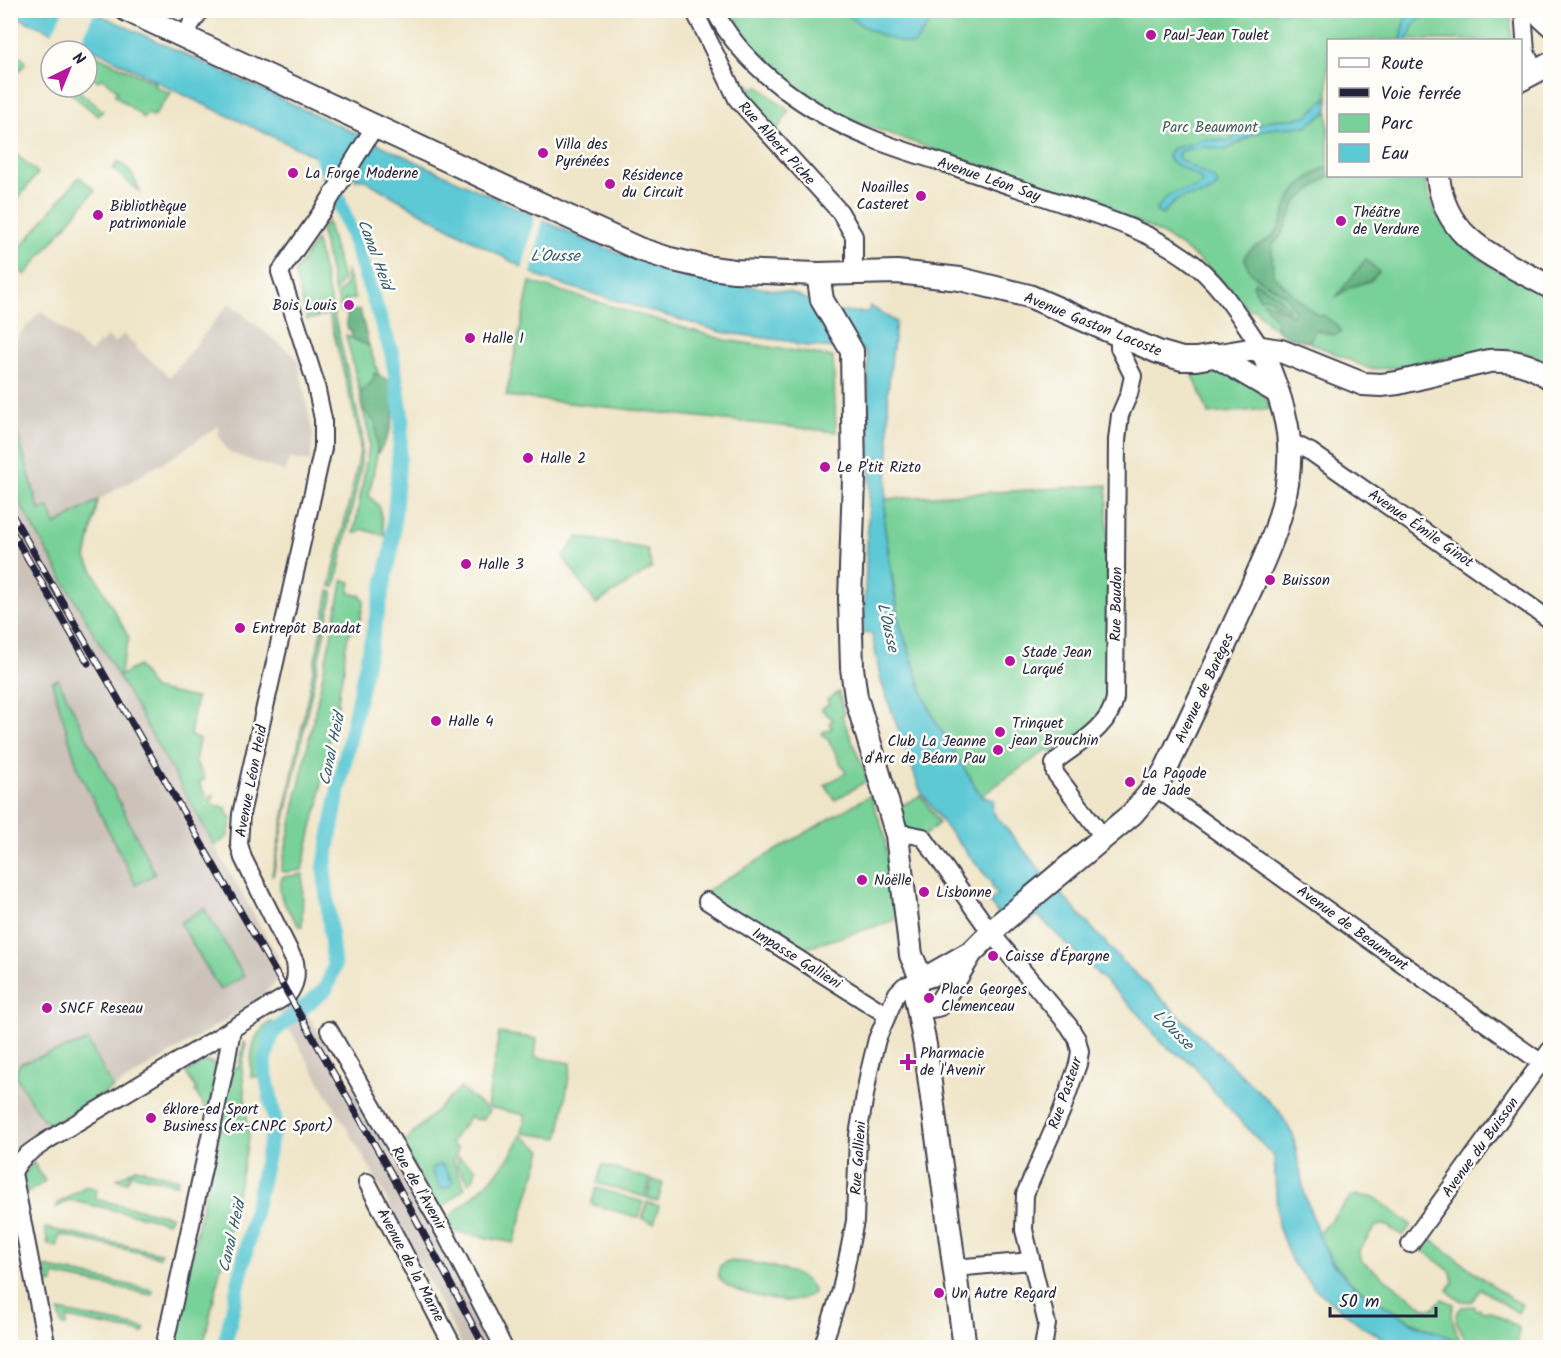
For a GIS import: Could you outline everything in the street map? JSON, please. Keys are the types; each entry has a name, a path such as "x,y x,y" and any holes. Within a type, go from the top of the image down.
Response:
{"main road":[{"path":"127,10 186,37"},
{"name":"Avenue Gaston Lacoste","path":"186,37 371,132 654,254 704,267 734,271 818,274 924,273 990,285 1054,305 1158,351 1182,358 1196,359 1261,348"},
{"path":"1438,177 1444,205 1452,221 1463,235 1479,248 1551,287"},
{"path":"818,274 820,291 827,309 852,351 854,479 850,599 852,668 856,697 897,835 911,955 928,988 924,1038 965,1347"},
{"path":"1261,348 1281,351 1363,384 1381,385 1398,382 1489,361 1527,365 1551,378"},
{"name":"Avenue de Barèges","path":"928,988 1053,878 1132,814 1155,787 1166,769 1277,527 1283,504 1290,456 1289,441 1277,392 1261,348"},
{"path":"1214,355 1277,392 1290,370 1301,359"}],"street":[{"path":"186,37 191,24 201,10"},
{"name":"Rue Albert Piche","path":"694,10 737,99 840,212 854,236 854,272"},
{"name":"Avenue Léon Say","path":"714,10 732,39 754,65 775,83 817,111 872,139 1124,224 1168,246 1207,274 1240,316 1261,348"},
{"path":"1522,10 1526,52 1535,72"},
{"path":"1533,10 1539,19 1551,28"},
{"name":"Avenue Léon Heid","path":"47,1347 13,1173 16,1164 22,1157 48,1140 288,995 293,988 297,974 295,962 243,858 239,844 241,814 323,448 323,419 315,381 280,272 326,205 371,132"},
{"name":"Rue Baudon","path":"1104,838 1054,768 1057,760 1102,724 1113,708 1115,698 1117,440 1120,415 1129,394 1133,376 1119,348 1119,333"},
{"name":"Avenue Émile Ginot","path":"1289,441 1311,452 1551,620"},
{"name":"Avenue de Beaumont","path":"1155,787 1547,1061"},
{"name":"Rue Pasteur","path":"897,835 908,834 925,839 996,927 1077,1039 1080,1052 1078,1064 1062,1110 1026,1194 1024,1230 1047,1324 1043,1347"},
{"name":"Impasse Gallieni","path":"707,901 887,1015"},
{"name":"Rue Gallieni","path":"822,1347 843,1282 855,1221 858,1135 877,1039 897,993 904,986 928,988"},
{"path":"164,1347 232,1029"},
{"name":"Rue de l'Avenir","path":"328,1030 446,1235 504,1347"},
{"name":"Avenue du Buisson","path":"1410,1244 1547,1061"},
{"name":"Avenue de la Marne","path":"367,1182 454,1347"},
{"path":"955,1268 1031,1261"}],"shaded area":[{"path":"229,303 297,358 313,434 310,462 289,458 285,472 228,452 218,434 218,426 176,455 55,525 39,510 11,406 10,345 41,311 91,353 107,336 115,343 123,334 170,377"},
{"path":"10,488 278,957 281,969 279,979 256,1001 11,1151"},
{"path":"299,1000 370,1118 489,1332 493,1347 463,1347 375,1177 280,1013"}],"green space":[{"name":"Parc Beaumont","path":"724,11 1511,11 1511,39 1327,39 1327,177 1425,177 1430,199 1440,219 1454,236 1490,265 1550,299 1550,363 1525,352 1491,349 1394,368 1370,369 1309,342 1287,336 1268,323 1253,308 1249,311 1211,270 1166,236 1132,220 845,118 809,99 755,55"},
{"path":"10,49 24,59 25,64 15,75 11,76 11,71 15,66 11,63"},
{"path":"99,57 171,93 153,117 148,113 144,118 115,95 118,91 102,78 99,80"},
{"path":"747,83 754,89 758,86 789,111 776,132 741,94"},
{"path":"78,99 88,99 103,111 98,116"},
{"path":"11,150 38,173 11,207"},
{"path":"118,162 129,171 140,192 113,169"},
{"path":"1327,167 1328,177 1296,202 1281,236 1272,245 1273,275 1313,312 1320,316 1323,315 1339,327 1341,332 1334,335 1315,330 1309,342 1287,336 1277,330 1276,320 1263,302 1291,315 1295,310 1284,295 1254,275 1245,258 1250,250 1276,233 1291,197 1310,176"},
{"path":"79,177 95,190 25,275 11,263 11,259"},
{"path":"327,221 343,279 335,293 321,231"},
{"path":"316,240 362,432 361,467 335,587 330,586 360,450 359,433 329,314 307,320 295,273"},
{"path":"1366,259 1379,272 1370,281 1350,287 1335,298"},
{"path":"346,269 355,299 344,300 346,310 341,312 337,295 346,285"},
{"path":"530,282 725,340 833,357 836,432 506,396"},
{"path":"1255,282 1277,295 1290,309 1288,311 1266,297 1260,299 1253,285"},
{"path":"360,310 369,346 353,339 351,331 347,328 347,312"},
{"path":"346,335 369,346 379,375 374,373 373,381 360,393"},
{"path":"1221,365 1258,390 1268,402 1270,409 1209,414 1192,373 1202,366"},
{"path":"374,373 392,382 393,402 390,428 377,454 376,423 362,408 360,393 373,381"},
{"path":"362,408 376,423 377,454 369,496 379,506 385,536 362,529 354,533 369,446 369,433"},
{"path":"14,420 39,510 49,507 55,525 98,500 86,558 129,638 119,676 138,666 153,689 196,698 190,736 199,739 195,761 205,779 199,783 207,798 214,795 211,805 227,808 226,812 232,818 228,836 215,846 11,488 11,422"},
{"name":"Stade Jean Larqué","path":"1107,485 1107,705 1090,726 1052,753 1048,749 981,796 935,721 900,625 884,523 886,499"},
{"path":"578,537 647,549 652,568 596,604 563,557"},
{"path":"343,580 351,582 349,593 361,596 364,601 358,628 349,633 345,650 337,710 329,731 319,805 302,870 285,872 281,871"},
{"path":"329,591 333,592 272,875"},
{"path":"58,679 155,874 136,885 79,772 52,682"},
{"path":"839,692 844,714 842,716 868,780 835,800 825,785 846,773 822,733 832,728 829,723 833,720 821,709 829,704 827,700"},
{"path":"870,795 884,833 895,920 794,952 701,894"},
{"path":"921,795 939,823 925,835 905,829 899,807"},
{"path":"303,874 302,926 299,926 284,903 280,883 283,877"},
{"path":"204,908 244,976 220,990 180,923"},
{"path":"272,1021 276,1028 269,1037 265,1050 264,1076 251,1077 253,1045 259,1032"},
{"path":"499,1033 537,1039 535,1057 571,1063 559,1138 522,1133 525,1115 487,1107"},
{"path":"88,1041 113,1088 53,1125 44,1120 34,1107 16,1076 18,1067 21,1063"},
{"path":"244,1042 246,1044 242,1069 249,1139 203,1347 171,1348 233,1067 238,1068"},
{"path":"205,1061 219,1065 209,1111 206,1110 186,1073"},
{"path":"460,1088 489,1111 482,1120 478,1118 476,1120 470,1116 450,1144 458,1149 453,1161 465,1188 439,1210 403,1148 408,1138"},
{"path":"521,1135 542,1150 514,1243 451,1231 445,1221 498,1171 515,1148"},
{"path":"458,1157 476,1169 469,1183 457,1165"},
{"path":"33,1162 45,1181 26,1194 23,1176"},
{"path":"602,1165 650,1179 645,1197 597,1183"},
{"path":"136,1168 178,1179 177,1184 131,1174 127,1182 117,1179"},
{"path":"652,1180 663,1183 658,1201 647,1198"},
{"path":"86,1186 97,1189 94,1199 170,1216 168,1222 69,1200 56,1208 58,1203"},
{"path":"596,1188 643,1202 639,1218 591,1204"},
{"path":"1356,1195 1376,1198 1411,1225 1403,1236 1386,1225 1376,1226 1359,1250 1360,1260 1425,1308 1433,1308 1442,1299 1454,1304 1451,1316 1460,1341 1417,1324 1376,1302 1358,1289 1328,1255 1318,1234 1350,1198"},
{"path":"647,1202 659,1206 654,1223 642,1219"},
{"path":"45,1228 161,1253 160,1257 60,1235 57,1247 48,1244"},
{"path":"1429,1238 1511,1299 1522,1304 1518,1313 1481,1289 1472,1301 1461,1301 1453,1296 1448,1290 1453,1282 1451,1272 1421,1249"},
{"path":"728,1261 763,1265 790,1272 801,1277 814,1292 792,1301 750,1295 728,1286 721,1280 718,1274 721,1265"},
{"path":"45,1267 153,1290 152,1295 54,1275 53,1283 48,1284"},
{"path":"1474,1306 1476,1310 1490,1311 1519,1328 1517,1347 1467,1342 1457,1323 1456,1314 1462,1307"},
{"path":"59,1311 145,1328 144,1333 67,1318 66,1326 62,1326"}],"water":[{"name":"L'Ousse","path":"10,11 92,11 583,239 637,260 718,282 790,292 811,301 820,312 868,312 870,306 896,322 888,389 889,453 884,523 900,625 935,721 981,796 994,800 992,811 1044,875 1121,960 1279,1111 1293,1135 1305,1196 1332,1263 1354,1286 1414,1324 1460,1341 1514,1347 1398,1347 1363,1327 1313,1287 1292,1262 1278,1226 1274,1157 1215,1093 1193,1064 1162,1044 1140,1015 1037,915 1028,923 1023,919 1007,925 989,902 997,895 991,886 992,883 945,826 920,790 881,681 872,634 863,633 870,479 868,358 864,350 797,345 794,342 721,332 544,279 363,179 355,180 357,176 173,90 99,52 99,39 69,39 11,15"},
{"path":"843,11 920,11 932,19 914,45 876,33"},
{"path":"1411,11 1430,11 1413,25 1408,39 1401,39 1406,17"},
{"path":"1327,97 1327,112 1306,126 1268,129 1226,150 1205,147 1179,152 1178,157 1182,161 1215,179 1218,184 1215,189 1206,194 1176,200 1162,215 1156,211 1168,196 1202,184 1200,178 1170,161 1168,156 1172,149 1204,139 1230,141 1240,132 1271,120 1292,119 1308,115"},
{"path":"440,1164 443,1165 453,1182 451,1186 441,1189 432,1172 433,1168"}],"pier":[{"path":"99,10 103,13 93,15 82,39 60,39 51,35 63,11"},
{"path":"535,215 543,219 531,274 522,271"}],"waterway":[{"name":"Canal Heïd","path":"224,1348 275,1121 264,1065 272,1033 326,989 334,967 324,869 339,787 392,547 402,418 392,354 353,238 316,141"}],"railway":[{"path":"10,511 391,1173 485,1348"},
{"path":"10,528 88,663"}],"place":[{"name":"Paul-Jean Toulet","path":"1151,35"},
{"name":"Villa des Pyrénées","path":"543,153"},
{"name":"La Forge Moderne","path":"293,173"},
{"name":"Résidence du Circuit","path":"610,184"},
{"name":"Noailles Casteret","path":"921,196"},
{"name":"Bibliothèque patrimoniale","path":"98,215"},
{"name":"Théâtre de Verdure","path":"1341,221"},
{"name":"Bois Louis","path":"349,305"},
{"name":"Halle 1","path":"470,338"},
{"name":"Halle 2","path":"528,458"},
{"name":"Le P'tit Rizto","path":"825,467"},
{"name":"Halle 3","path":"466,564"},
{"name":"Buisson","path":"1270,580"},
{"name":"Entrepôt Baradat","path":"240,628"},
{"name":"Stade Jean Larqué","path":"1010,661"},
{"name":"Halle 4","path":"436,721"},
{"name":"Trinquet jean Brouchin","path":"1000,732"},
{"name":"Club La Jeanne d'Arc de Béarn Pau","path":"998,750"},
{"name":"La Pagode de Jade","path":"1130,782"},
{"name":"Noëlle","path":"862,880"},
{"name":"Lisbonne","path":"924,892"},
{"name":"Caisse d'Épargne","path":"993,956"},
{"name":"Place Georges Clemenceau","path":"929,998"},
{"name":"SNCF Reseau","path":"47,1008"},
{"name":"Pharmacie de l'Avenir","path":"908,1062"},
{"name":"éklore-ed Sport Business (ex-CNPC Sport)","path":"151,1118"},
{"name":"Un Autre Regard","path":"939,1293"}]}
